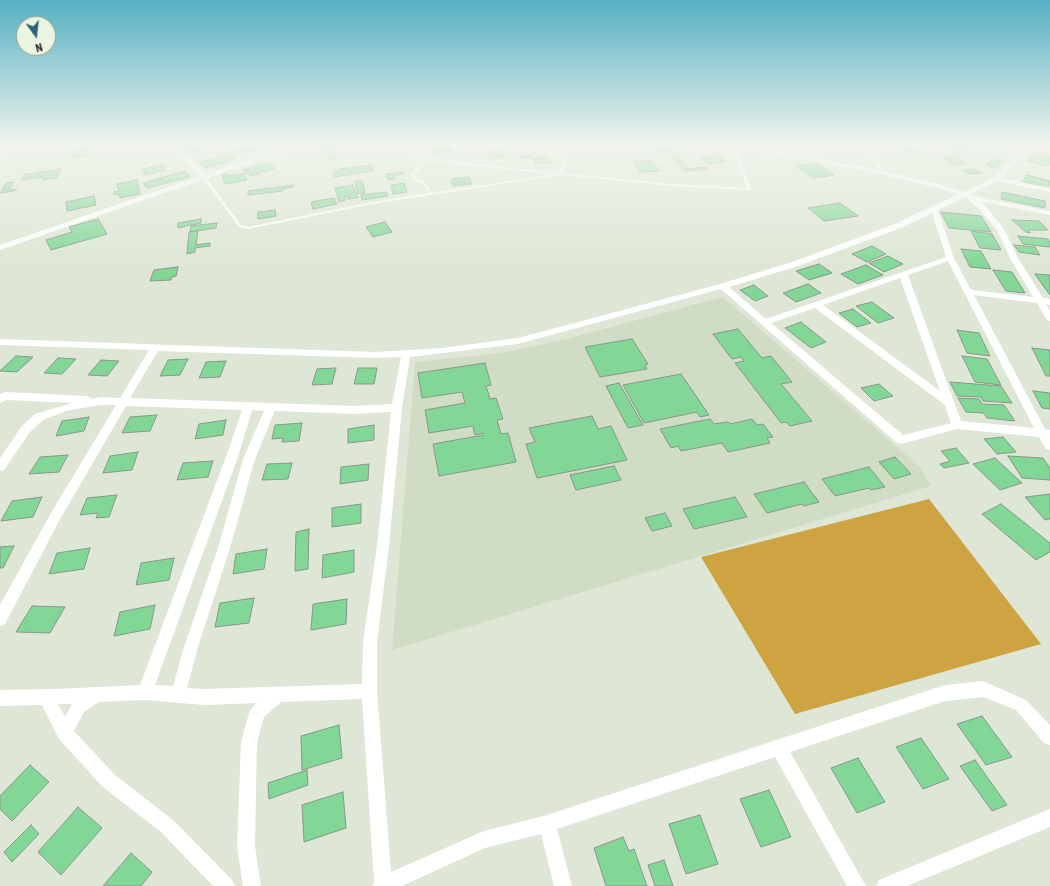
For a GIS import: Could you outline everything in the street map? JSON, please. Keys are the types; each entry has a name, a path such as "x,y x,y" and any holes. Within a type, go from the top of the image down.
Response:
{"street":[{"path":"0,248 180,185"},
{"path":"937,185 964,194 983,203 1047,212 1050,220"},
{"path":"0,342 155,348 406,354 472,348 518,341 723,286 837,249 898,226 982,185"},
{"path":"1027,185 1050,190"},
{"path":"983,203 1000,229 1014,258 1050,318"},
{"path":"934,209 950,258 1046,433 1050,446"},
{"path":"765,322 950,258"},
{"path":"903,274 957,425"},
{"path":"723,286 901,440 957,425 1046,433"},
{"path":"968,292 1050,302"},
{"path":"816,304 949,403"},
{"path":"0,619 55,517 155,348"},
{"path":"406,354 397,408 383,546 370,642 369,691 382,886 484,840 548,824 945,693 983,689 1021,705 1050,737"},
{"path":"2,397 48,397 218,404 248,407 355,410 397,408"},
{"path":"0,467 26,429 39,417 65,408 100,400"},
{"path":"145,692 233,454 248,407"},
{"path":"178,694 191,647 224,548 249,459 271,407"},
{"path":"0,698 145,692 204,697 369,691"},
{"path":"65,733 79,707 97,694"},
{"path":"252,886 246,846 249,742 257,713 278,694"},
{"path":"46,697 65,733 109,781 167,826 226,886"},
{"path":"779,748 857,886"},
{"path":"885,886 1050,818"},
{"path":"548,824 563,886"}],"lane":[{"path":"210,185 240,226 244,228 372,203 486,185"},
{"path":"425,185 431,194"},
{"path":"680,185 749,189 748,185"}],"shaded area":[{"path":"723,297 920,467 931,486 392,650 415,362 503,353 566,339"},
{"path":"929,499 1041,644 795,714 701,557"}],"building":[{"path":"5,185 12,185 9,190 17,189 15,191 0,193"},
{"path":"117,185 138,185 140,194 120,198 119,194 114,195 114,192 119,191"},
{"path":"145,185 157,185 147,188"},
{"path":"289,185 293,187 283,189 283,191 248,195 248,191"},
{"path":"353,185 358,198 348,199 347,196 344,197 346,200 339,202 335,188"},
{"path":"356,185 363,185 365,193 358,194"},
{"path":"391,185 405,185 407,192 393,194"},
{"path":"1037,185 1049,185 1048,188"},
{"path":"386,192 388,196 362,200 361,195"},
{"path":"1002,192 1045,201 1045,208 1001,199"},
{"path":"94,196 96,205 67,211 66,202"},
{"path":"334,198 337,204 313,209 311,202"},
{"path":"840,203 858,216 824,221 808,208"},
{"path":"275,210 276,216 258,219 258,212"},
{"path":"941,212 981,216 991,232 949,228"},
{"path":"98,219 107,234 51,250 46,240 72,232 69,227"},
{"path":"201,219 201,223 178,228 178,223"},
{"path":"1012,220 1039,221 1048,230 1028,230 1031,233 1026,232"},
{"path":"385,222 392,232 373,237 366,227"},
{"path":"217,223 216,228 190,232 191,226"},
{"path":"198,231 196,245 210,243 210,246 195,248 195,252 187,254 189,232"},
{"path":"971,231 992,234 1001,250 980,248"},
{"path":"1018,236 1048,239 1050,242 1050,247 1023,244"},
{"path":"1014,245 1035,247 1040,255 1019,252"},
{"path":"872,246 886,254 867,262 852,254"},
{"path":"961,249 981,251 991,269 970,267"},
{"path":"888,256 903,264 884,272 869,263"},
{"path":"819,264 832,273 809,280 796,271"},
{"path":"866,265 883,275 858,284 841,274"},
{"path":"178,267 176,276 172,277 171,280 150,281 154,270"},
{"path":"993,270 1012,272 1025,293 1006,291"},
{"path":"1035,274 1050,275 1050,294 1049,294"},
{"path":"808,284 821,293 796,302 783,293"},
{"path":"754,285 768,296 755,301 740,290"},
{"path":"872,302 894,318 878,323 856,306"},
{"path":"853,309 871,323 857,327 839,313"},
{"path":"801,322 826,342 811,348 785,328"},
{"path":"738,329 762,358 771,356 792,382 781,384 812,421 790,426 786,422 781,423 735,363 744,361 741,357 732,359 713,334"},
{"path":"957,330 979,333 990,356 967,353"},
{"path":"632,339 648,364 645,365 647,369 600,377 585,347"},
{"path":"1032,348 1050,350 1050,376 1046,376"},
{"path":"16,356 33,357 17,372 0,371"},
{"path":"962,356 987,359 1001,385 975,382"},
{"path":"58,358 76,359 62,374 44,373"},
{"path":"188,359 180,375 160,376 168,360"},
{"path":"101,360 119,361 107,376 88,375"},
{"path":"226,361 220,377 199,378 206,362"},
{"path":"485,363 491,385 486,386 490,399 496,398 503,419 497,420 501,434 508,433 516,462 439,476 433,444 484,435 483,433 475,435 473,426 429,433 425,410 465,403 462,392 422,398 418,373"},
{"path":"336,368 332,384 312,385 317,369"},
{"path":"358,368 377,368 374,384 354,384"},
{"path":"681,374 709,415 700,417 697,412 644,423 623,385"},
{"path":"950,382 1001,386 1012,403 983,401 981,397 957,396"},
{"path":"619,383 643,425 628,428 606,386"},
{"path":"879,384 893,396 874,401 861,388"},
{"path":"1033,391 1050,393 1050,409 1042,408"},
{"path":"958,398 979,399 982,404 1004,405 1015,421 987,418 984,413 966,412"},
{"path":"157,415 150,431 122,433 130,417"},
{"path":"592,416 598,429 611,426 627,460 537,478 526,444 535,442 529,428"},
{"path":"89,417 84,431 56,436 62,421"},
{"path":"710,419 714,424 728,422 730,424 752,419 757,425 763,424 773,437 767,438 770,443 728,452 722,443 681,451 678,446 671,448 660,429"},
{"path":"226,420 223,435 195,439 199,424"},
{"path":"302,423 299,441 282,442 283,438 272,439 275,425"},
{"path":"374,425 374,440 348,443 348,429"},
{"path":"1003,437 1016,452 997,454 984,439"},
{"path":"956,448 969,463 944,468 940,464 950,461 941,451"},
{"path":"138,452 132,470 103,473 110,456"},
{"path":"68,455 59,472 29,474 40,457"},
{"path":"1008,456 1043,458 1050,468 1050,480 1022,478"},
{"path":"895,457 911,474 894,479 879,462"},
{"path":"995,458 1022,483 1000,490 973,464"},
{"path":"213,461 208,477 177,480 183,463"},
{"path":"292,463 288,479 262,480 267,464"},
{"path":"369,464 368,480 340,484 341,467"},
{"path":"614,466 621,480 576,490 570,475"},
{"path":"869,467 885,487 871,490 869,488 835,496 822,479"},
{"path":"804,482 819,502 804,506 802,504 767,513 754,494"},
{"path":"1050,494 1050,519 1045,520 1025,497"},
{"path":"117,495 109,517 96,518 98,513 80,515 87,498"},
{"path":"42,497 33,517 1,521 12,501"},
{"path":"735,497 747,517 694,529 683,509"},
{"path":"361,504 361,523 332,527 332,508"},
{"path":"1001,504 1050,543 1050,552 1036,560 982,514"},
{"path":"665,513 672,526 652,531 645,518"},
{"path":"309,529 308,569 295,571 296,532"},
{"path":"14,546 3,568 0,568 0,547"},
{"path":"90,548 84,569 49,574 57,553"},
{"path":"267,549 264,569 233,574 236,554"},
{"path":"354,550 354,572 322,578 323,555"},
{"path":"174,558 169,580 136,585 141,563"},
{"path":"254,598 249,623 215,627 220,603"},
{"path":"347,599 346,624 311,630 313,604"},
{"path":"155,605 150,629 114,636 120,612"},
{"path":"32,606 65,607 50,633 16,632"},
{"path":"982,716 1012,757 986,765 957,724"},
{"path":"339,725 342,758 302,770 301,736"},
{"path":"921,738 949,779 923,789 896,747"},
{"path":"858,758 885,802 857,813 831,768"},
{"path":"975,760 1007,805 992,811 960,766"},
{"path":"30,765 49,782 12,821 0,809 0,796"},
{"path":"307,770 308,785 269,799 268,783"},
{"path":"769,790 791,837 761,847 740,799"},
{"path":"343,792 346,828 304,842 302,805"},
{"path":"78,807 102,828 61,875 38,852"},
{"path":"700,815 718,864 686,874 669,824"},
{"path":"31,825 39,834 12,862 4,852"},
{"path":"623,837 629,851 634,849 647,886 606,886 594,848"},
{"path":"131,853 152,872 141,886 103,886"},
{"path":"664,860 673,886 655,886 648,865"}]}
